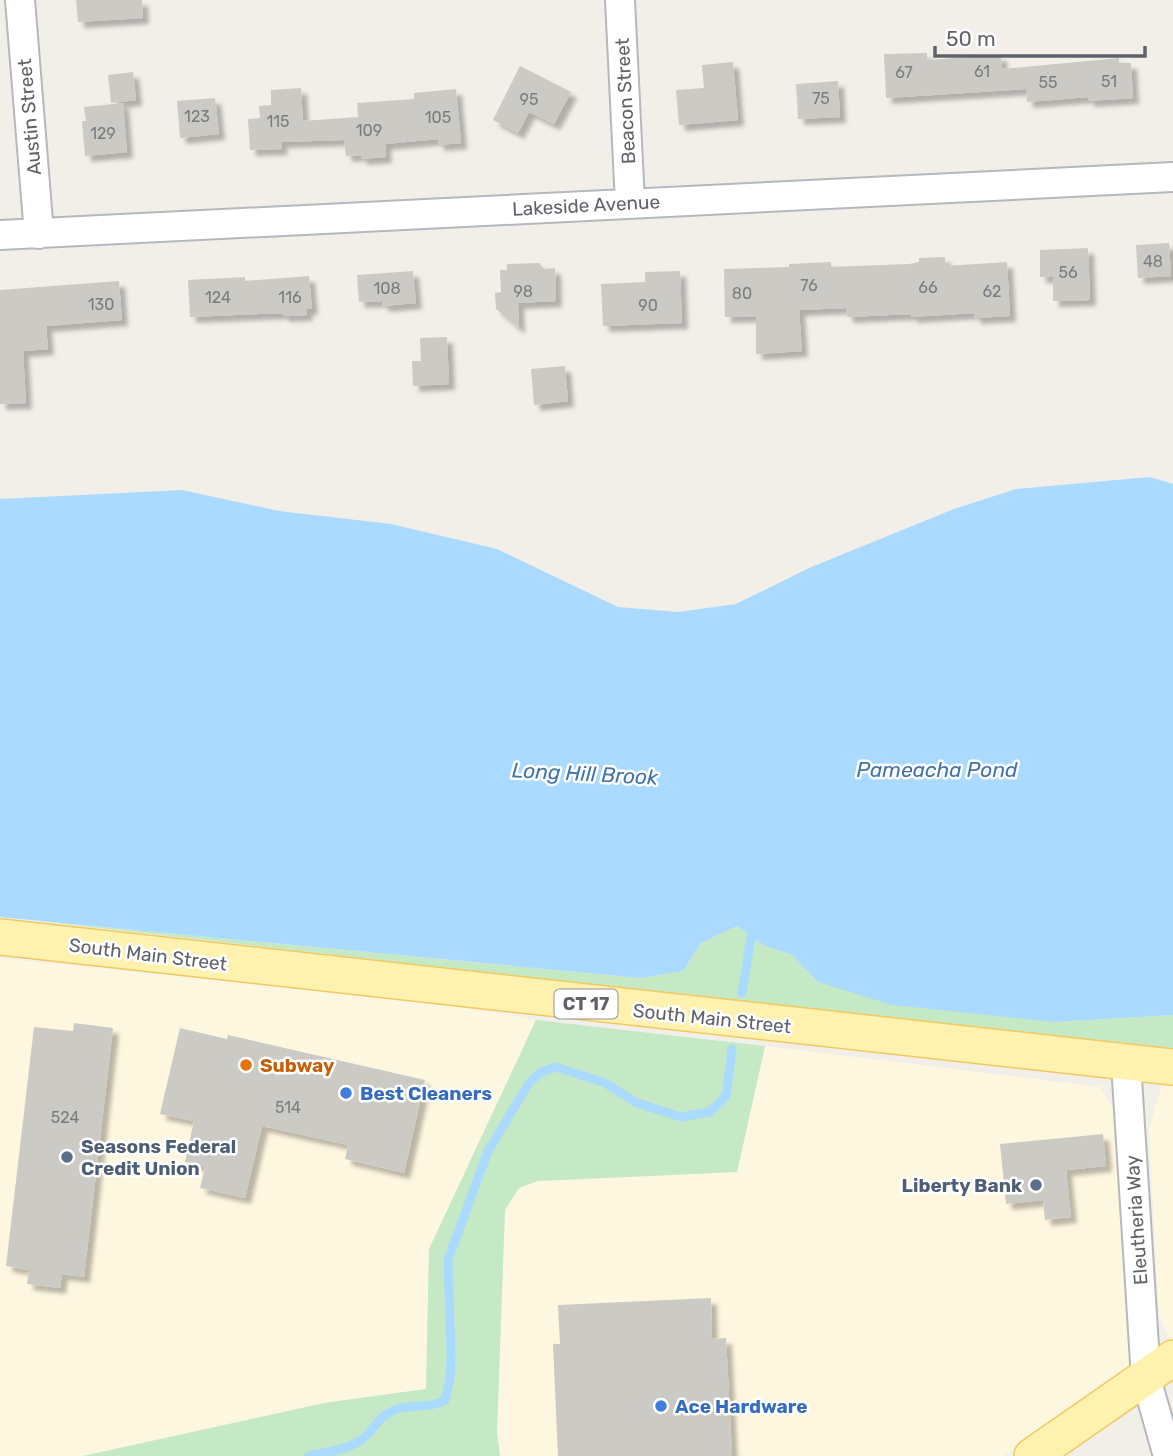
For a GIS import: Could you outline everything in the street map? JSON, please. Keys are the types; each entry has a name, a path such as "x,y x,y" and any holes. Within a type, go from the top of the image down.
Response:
{"main road":[{"name":"South Main Street","path":"0,937 1173,1068"},
{"path":"1032,1456 1159,1368"}],"street":[{"name":"Austin Street","path":"20,0 38,233"},
{"name":"Beacon Street","path":"620,0 630,203"},
{"name":"Lakeside Avenue","path":"0,235 1173,177"},
{"name":"Eleutheria Way","path":"1126,1063 1168,1456"}],"shaded area":[{"path":"0,958 430,1002 536,1020 429,1249 426,1389 324,1403 83,1456 0,1456"},
{"path":"765,1046 1100,1087 1121,1122 1135,1357 1126,1372 1004,1456 500,1456 497,1433 505,1210 518,1188 538,1181 737,1172"},
{"path":"1173,1065 1173,1352 1159,1317 1149,1129 1162,1084"}],"green space":[{"path":"21,919 639,978 683,971 701,943 737,926 765,946 792,955 818,982 1055,1022 1173,1015 1173,1048 869,1016"},
{"path":"536,1020 765,1046 737,1172 538,1181 519,1188 505,1210 497,1433 500,1456 83,1456 324,1403 426,1389 429,1249"}],"water":[{"name":"Pameacha Pond","path":"1150,477 1173,484 1173,1015 1055,1022 892,1005 818,982 792,955 765,946 737,926 701,943 683,971 640,978 0,917 0,499 182,490 279,511 391,524 497,549 618,607 678,612 736,604 809,568 954,509 1016,489"}],"building":[{"path":"76,0 142,0 143,18 78,22"},
{"path":"927,53 927,60 1001,55 1002,69 1119,58 1119,63 1131,63 1133,98 1088,101 1088,97 1027,102 1026,89 886,98 884,54"},
{"path":"733,62 738,120 679,125 676,90 704,88 702,65"},
{"path":"520,66 571,92 554,124 529,112 518,133 493,120"},
{"path":"133,72 136,100 111,103 108,75"},
{"path":"838,81 840,117 798,119 796,84"},
{"path":"301,88 303,121 358,117 357,103 414,99 414,93 456,89 461,143 438,145 438,139 385,144 386,157 361,159 361,155 346,156 344,140 281,142 282,149 250,150 248,119 260,118 259,106 271,105 271,90"},
{"path":"215,98 219,134 180,138 177,101"},
{"path":"123,103 127,152 85,156 82,121 86,121 84,107"},
{"path":"1169,243 1171,276 1138,278 1136,245"},
{"path":"1088,248 1090,300 1053,301 1053,277 1040,277 1040,250"},
{"path":"945,257 945,266 1007,262 1010,316 975,318 974,313 847,317 846,308 799,310 802,351 756,354 756,316 725,317 724,269 789,267 789,264 831,262 831,267 909,264 919,262 919,258"},
{"path":"539,263 544,269 555,268 556,301 518,303 519,328 496,309 495,293 501,292 500,270 507,270 507,264"},
{"path":"413,271 416,303 383,306 382,301 359,302 357,275"},
{"path":"680,271 682,323 603,326 601,284 645,282 645,272"},
{"path":"309,276 312,309 306,309 307,315 283,316 283,313 190,317 188,280 245,277 245,281"},
{"path":"119,281 122,320 46,326 48,349 23,351 26,403 0,404 0,290"},
{"path":"447,337 449,384 413,386 412,361 421,361 420,338"},
{"path":"565,366 568,401 534,405 531,369"},
{"path":"74,1023 113,1028 84,1277 62,1274 60,1288 27,1284 29,1270 6,1266 34,1027 73,1031"},
{"path":"180,1028 227,1039 228,1035 425,1080 404,1173 345,1159 348,1145 262,1126 245,1198 200,1188 205,1167 185,1162 194,1121 160,1114"},
{"name":"Liberty Bank","path":"1103,1134 1106,1166 1066,1170 1071,1217 1045,1220 1043,1200 1006,1204 1000,1144"},
{"path":"711,1298 712,1339 726,1338 732,1456 558,1456 553,1344 560,1344 558,1305"}],"waterway":[{"path":"742,993 753,925"},
{"path":"309,1456 355,1443 366,1436 385,1415 397,1409 445,1400 450,1379 451,1356 448,1260 488,1151 529,1083 541,1072 556,1067 605,1083 637,1103 681,1117 710,1112 726,1096 732,1049"}],"place":[{"name":"Subway","path":"246,1065"},
{"name":"Best Cleaners","path":"346,1093"},
{"name":"Seasons Federal Credit Union","path":"67,1157"},
{"name":"Liberty Bank","path":"1036,1185"},
{"name":"Ace Hardware","path":"661,1406"}],"water label":[{"name":"Long Hill Brook","path":"585,774"}]}
